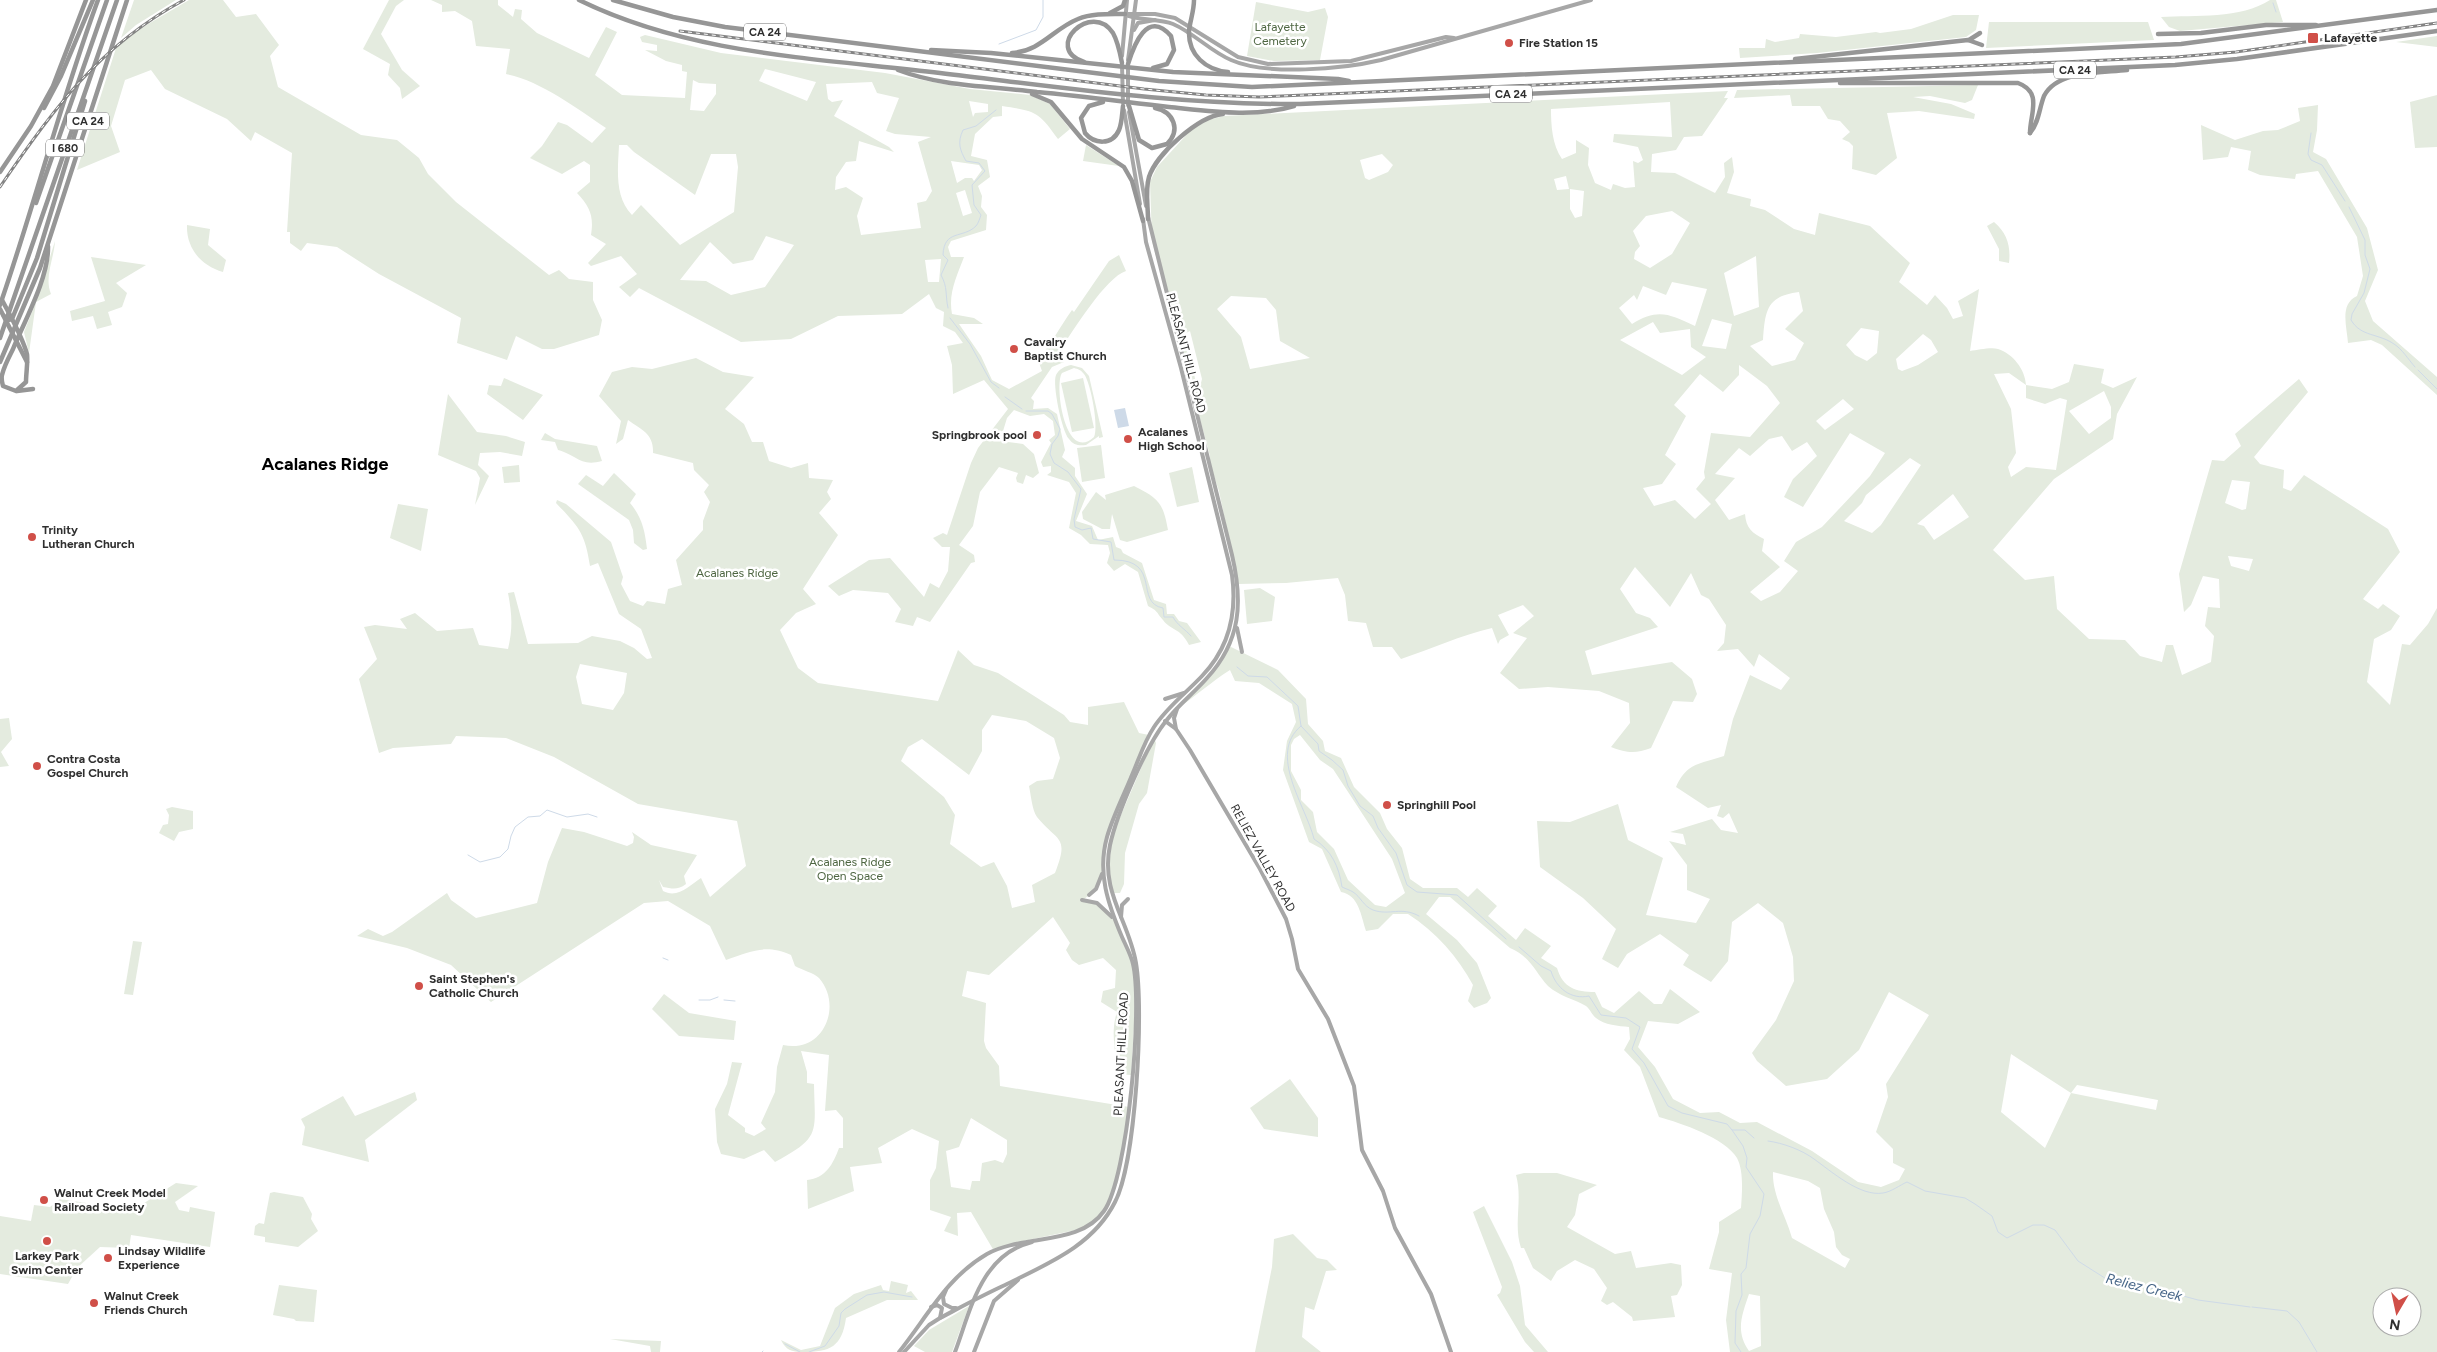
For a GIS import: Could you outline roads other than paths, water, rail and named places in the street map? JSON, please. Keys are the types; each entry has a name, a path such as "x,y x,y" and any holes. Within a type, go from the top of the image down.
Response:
{"highway":[{"path":"31,126 58,75 86,0"},
{"path":"0,172 56,88 93,0"},
{"name":"I 680","path":"0,304 29,220 73,70 98,0"},
{"path":"29,220 44,183 108,0"},
{"name":"I 680","path":"0,338 117,0"},
{"name":"CA 24","path":"0,362 22,312 48,242 127,0"},
{"name":"CA 24","path":"579,0 637,26 688,40 739,49 1205,103 1300,104 2196,64 2437,31"},
{"name":"CA 24","path":"613,0 699,23 1141,79 1252,87 2181,44 2437,10"},
{"path":"1106,14 1119,9 1126,0"},
{"path":"1194,0 1189,32 1192,48 1201,61 1210,68 1269,76"},
{"path":"991,53 1017,52 1031,49 1078,18 1106,14 1125,14"},
{"path":"1107,66 1081,61 1074,56 1070,48 1069,39 1074,28 1082,23 1092,22 1108,27 1116,39 1122,63"},
{"path":"2158,34 2201,33 2266,25 2306,24 2322,26"},
{"path":"1128,64 1139,35 1152,28 1163,29 1171,36 1174,45 1171,60 1162,66 1141,69"},
{"path":"1968,40 1980,32"},
{"path":"1773,62 1968,40 1982,45"},
{"path":"918,51 944,49 1141,69 1338,78 1352,82"},
{"path":"1808,81 1855,84 2018,83 2030,90 2034,104 2030,133 2037,122 2045,95 2059,81 2072,77 2158,66"},
{"path":"890,67 910,74 962,85 1142,105 1233,112"},
{"path":"1013,90 1035,94 1051,102 1082,139 1121,164 1132,181 1146,220"},
{"path":"12,319 39,252 84,108 85,95"},
{"path":"1108,101 1094,103 1083,114 1082,128 1093,140 1103,142 1114,138 1119,129 1126,106"},
{"path":"1146,220 1148,181 1157,163 1197,122 1208,116 1233,112 1285,109 1300,104"},
{"path":"1126,106 1139,140 1152,148 1163,147 1174,136 1175,127 1172,118 1166,111 1142,105"},
{"path":"33,389 10,391 4,386 1,377 26,319 48,255 48,242"},
{"path":"0,297 23,344 28,363 26,383 16,391"},
{"path":"0,309 28,363"},
{"path":"4,316 8,320 12,319"}],"main road":[{"name":"PLEASANT HILL ROAD","path":"904,1352 924,1330 940,1318 1023,1276 1086,1240 1109,1213 1121,1188 1133,1109 1138,1050 1138,998 1136,962 1109,884 1109,848 1117,822 1148,750 1165,721 1218,664 1228,646 1237,622 1239,597 1236,571 1146,220 1126,106 1122,63 1126,0"},
{"name":"PLEASANT HILL ROAD","path":"1126,106 1128,64 1136,0"},
{"path":"1125,14 1161,20 1178,26 1230,60 1262,67 1320,68 1352,66 1431,46 1591,0"},
{"path":"1134,16 1155,14 1174,18 1232,54 1262,63 1345,62 1446,37 1454,38"},
{"path":"1131,39 1138,23 1161,20"},
{"name":"PLEASANT HILL ROAD","path":"899,1352 947,1286 987,1254 1014,1243 1077,1232 1096,1221 1112,1198 1124,1150 1136,996 1133,963 1105,893 1102,872 1105,848 1110,830 1149,735 1173,704 1214,661 1224,644 1232,619 1234,587 1181,368 1146,242 1146,220"},
{"path":"1237,622 1237,636 1242,652"},
{"path":"1173,704 1170,699 1165,699 1169,696 1184,693"},
{"path":"1176,729 1174,718 1178,708"},
{"name":"RELIEZ VALLEY ROAD","path":"1161,718 1176,729 1249,850 1286,919 1298,969 1328,1019 1354,1086 1362,1150 1381,1186 1395,1228 1431,1294 1451,1352"},
{"path":"1089,895 1096,889 1102,872"},
{"path":"1121,922 1122,905 1128,899"},
{"path":"1082,900 1097,903 1115,921"},
{"path":"956,1352 980,1287 995,1262 1018,1246 1051,1236"},
{"path":"974,1352 994,1301 1023,1276"},
{"path":"947,1286 943,1298 944,1304 952,1308 961,1307"},
{"path":"931,1307 937,1306 942,1308 940,1318"}],"water":[{"path":"1125,408 1129,426 1118,428 1114,410"}],"waterway":[{"path":"999,44 1036,30 1043,17 1043,0"},
{"path":"2273,3 2276,12"},
{"name":"Reliez Creek","path":"948,308 946,287 941,275 948,260 943,255 944,247 950,238 971,230 976,226 981,215 974,205 972,185 985,171 979,163 966,161 961,150 960,139 963,130 976,126 996,110"},
{"path":"2311,133 2308,154 2311,160 2322,165 2345,201"},
{"path":"2349,207 2365,240 2365,255 2370,269 2364,293 2352,314 2351,320 2365,332 2397,346 2415,367"},
{"name":"Reliez Creek","path":"950,318 970,344 991,382 999,388"},
{"path":"2418,370 2437,389"},
{"name":"Reliez Creek","path":"1005,397 1022,409"},
{"name":"Reliez Creek","path":"1026,411 1048,411 1052,414 1060,429 1058,436 1052,444 1050,454 1054,463 1068,472 1081,489 1074,519 1075,527 1082,530 1091,528 1093,539 1111,542 1114,560 1129,562 1138,567 1143,574 1150,598 1155,605 1163,608 1164,617 1173,617 1191,636"},
{"name":"Reliez Creek","path":"1237,667 1248,676 1267,677 1298,706 1301,726 1318,744 1319,751 1343,770 1348,786 1360,806 1373,816 1378,828 1396,853 1407,885 1417,892 1457,895 1506,939"},
{"path":"1301,726 1291,738 1288,751 1288,765 1292,781 1314,839 1330,853 1339,872 1342,887 1353,892 1373,910 1379,912 1401,911 1419,916"},
{"path":"468,855 480,862 500,857 508,849 515,827 528,817 540,816 547,810 567,817 588,814 597,817"},
{"name":"Reliez Creek","path":"1519,947 1541,966 1551,971 1557,983 1565,991 1576,996 1589,996 1601,1015 1626,1018 1640,1027 1632,1049 1644,1063 1668,1106 1682,1113 1727,1124 1732,1130 1745,1130 1754,1138"},
{"path":"663,958 668,960"},
{"path":"699,1000 710,1000 718,997"},
{"path":"724,1000 735,1001"},
{"path":"1732,1130 1743,1146 1747,1158 1746,1167 1764,1194 1760,1216 1750,1234 1746,1268 1741,1274 1742,1295 1736,1311 1735,1343 1741,1352"},
{"name":"Reliez Creek","path":"1768,1141 1786,1145 1804,1153 1846,1182 1865,1191 1883,1193 1907,1182 1925,1191 1965,1198 1992,1216 1998,1232 2007,1238 2033,1225 2044,1225 2055,1230 2078,1261 2108,1280 2165,1291 2198,1300 2250,1307"},
{"path":"809,1352 825,1346 839,1326 841,1313 867,1295 884,1292 912,1297"},
{"name":"Reliez Creek","path":"2252,1307 2287,1311 2299,1322 2317,1352"},
{"path":"785,1344 800,1352"}],"railway":[{"path":"0,187 39,132 80,82 127,37 184,0"},
{"path":"680,31 1144,89 1206,95 1259,97 2176,57 2236,52 2437,23"}],"place":[{"name":"Lafayette","path":"2313,38"},
{"name":"Fire Station 15","path":"1509,43"},
{"name":"Cavalry Baptist Church","path":"1014,349"},
{"name":"Springbrook pool","path":"1037,435"},
{"name":"Acalanes High School","path":"1128,439"},
{"name":"Trinity Lutheran Church","path":"32,537"},
{"name":"Contra Costa Gospel Church","path":"37,766"},
{"name":"Springhill Pool","path":"1387,805"},
{"name":"Saint Stephen's Catholic Church","path":"419,986"},
{"name":"Walnut Creek Model Railroad Society","path":"44,1200"},
{"name":"Larkey Park Swim Center","path":"47,1241"},
{"name":"Lindsay Wildlife Experience","path":"108,1258"},
{"name":"Walnut Creek Friends Church","path":"94,1303"}],"district":[{"name":"Acalanes Ridge","path":"325,464"}],"park label":[{"name":"Lafayette Cemetery","path":"1280,34"},
{"name":"Acalanes Ridge Open Space","path":"850,869"}]}
